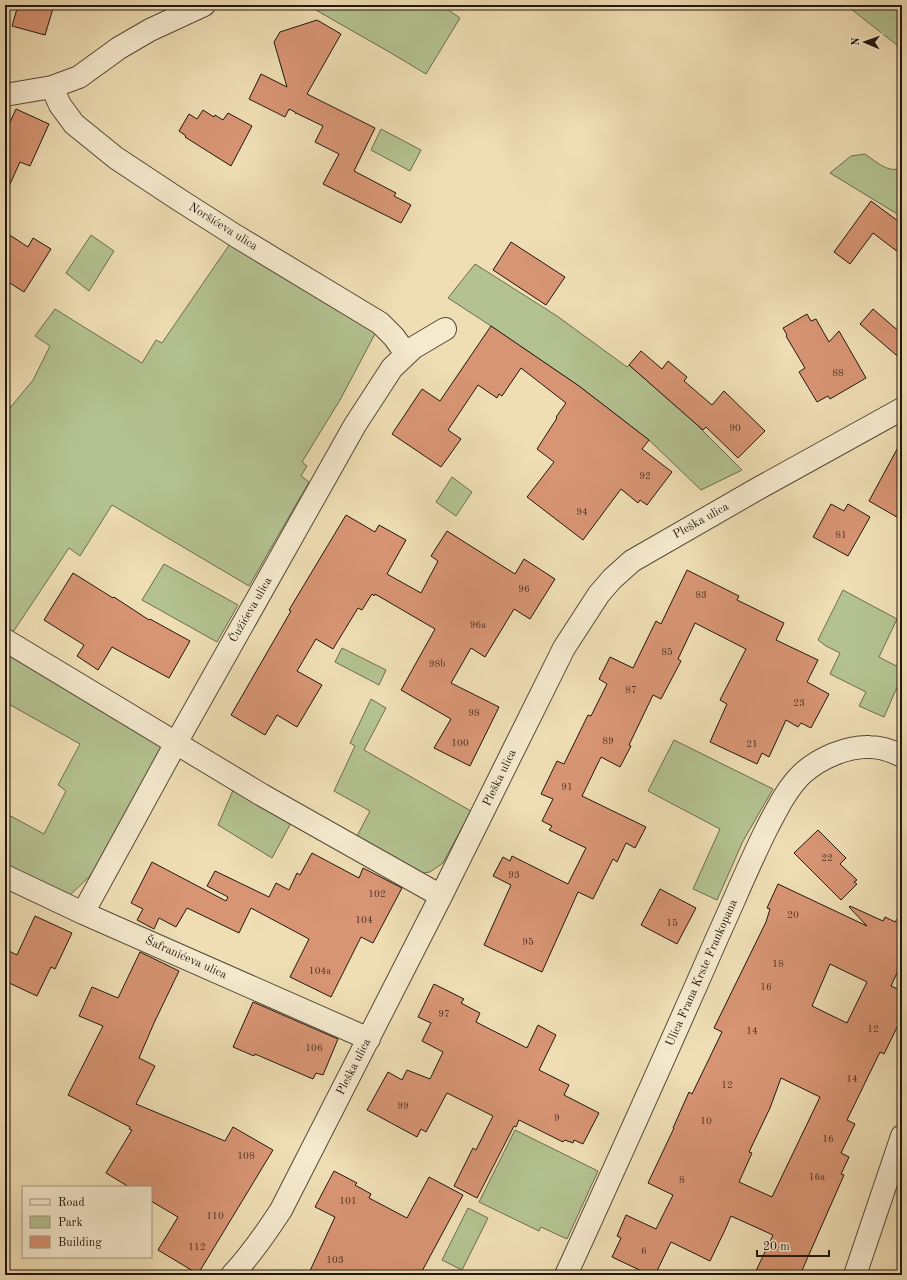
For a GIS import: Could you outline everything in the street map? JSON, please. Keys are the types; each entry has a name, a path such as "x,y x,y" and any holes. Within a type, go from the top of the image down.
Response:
{"street":[{"path":"5,95 52,87 79,77 119,48 150,30 204,5"},
{"name":"Noršićeva ulica","path":"52,87 60,106 74,124 116,158 230,232 380,323 394,337 406,354"},
{"name":"Čužićeva ulica","path":"83,913 176,743 356,425 392,368 413,348 445,329"},
{"name":"Pleška ulica","path":"232,1275 260,1242 281,1210 369,1039 564,648 599,594 612,578 632,561 673,536 902,409"},
{"path":"5,640 262,795 441,896"},
{"name":"Ulica Frana Krste Frankopana","path":"566,1275 634,1127 759,845 784,797 793,784 804,773 818,762 834,754 855,748 869,747 880,748 902,756"},
{"name":"Šafranićeva ulica","path":"5,876 83,913 369,1039"},
{"path":"855,1275 902,1136"}],"green space":[{"path":"307,5 441,5 460,18 426,74"},
{"path":"846,5 902,5 902,49"},
{"path":"381,129 421,150 410,171 371,150"},
{"path":"865,154 888,168 897,169 902,167 902,217 830,173 851,156"},
{"path":"91,235 114,251 89,291 66,273"},
{"path":"232,241 377,330 340,400 302,462 307,466 301,476 309,482 249,586 112,505 80,556 69,548 13,632 5,629 5,471 9,464 5,461 5,414 33,380 50,346 35,336 55,309 142,363 156,340 162,343"},
{"path":"475,264 557,316 627,367 629,365 696,424 742,470 701,490 649,440 579,386 448,298"},
{"path":"452,477 472,492 456,516 436,502"},
{"path":"164,564 238,605 217,642 142,600"},
{"path":"843,590 897,619 879,657 902,669 902,676 884,717 859,706 866,692 830,674 840,653 818,640"},
{"path":"5,648 164,747 91,875 67,898 5,869 5,813 44,834 66,791 58,785 80,744 5,702"},
{"path":"342,648 386,670 379,685 335,662"},
{"path":"371,699 386,708 364,750 471,811 443,863 430,872 423,873 355,840 370,811 334,791 355,746 350,743"},
{"path":"674,740 773,789 743,841 717,900 693,889 720,829 648,791"},
{"path":"234,788 292,821 272,858 218,825"},
{"path":"515,1130 598,1171 567,1239 541,1227 539,1231 479,1202"},
{"path":"468,1208 488,1218 462,1270 442,1260"}],"building":[{"path":"18,5 54,5 45,35 12,26"},
{"path":"317,20 341,34 307,94 375,128 354,171 396,193 394,196 411,205 401,223 323,184 339,154 315,142 323,126 296,114 289,109 285,117 249,99 261,74 287,87 274,42 280,32"},
{"path":"16,109 49,124 30,166 20,162 5,195 5,133"},
{"path":"203,110 214,117 215,115 223,120 228,113 252,126 231,166 185,137 186,136 179,131 189,114 197,119"},
{"path":"871,201 902,224 902,255 873,233 850,264 834,252"},
{"path":"5,232 28,247 33,238 51,249 24,292 5,280"},
{"path":"511,242 565,277 546,305 493,270"},
{"path":"873,309 902,334 902,360 860,324"},
{"path":"807,314 811,321 816,319 829,342 839,331 866,378 830,399 828,396 817,402 799,372 805,368 786,336 787,335 783,328"},
{"path":"491,326 579,386 649,440 642,449 672,472 647,505 640,500 638,503 621,489 583,540 527,497 554,462 537,449 566,403 521,368 502,396 499,394 497,398 478,385 448,430 461,439 441,467 392,434 422,389 440,401"},
{"path":"641,351 662,369 668,361 687,377 684,381 712,405 724,391 765,431 738,458 706,427 703,430 629,365"},
{"path":"902,440 902,520 869,501"},
{"path":"831,504 844,511 848,504 870,517 848,556 813,537"},
{"path":"346,515 375,532 379,525 406,540 387,574 421,593 438,561 431,556 447,531 515,574 524,559 555,579 530,619 514,609 485,657 471,648 451,683 499,707 470,766 434,748 451,719 401,690 435,629 375,594 374,596 372,594 362,610 358,608 333,649 316,639 297,671 322,685 297,727 277,715 265,735 231,715 291,611 289,610"},
{"path":"687,570 739,596 737,600 784,623 776,640 818,660 807,682 829,694 811,728 801,723 798,727 786,720 769,757 762,753 757,764 710,742 727,704 720,700 746,649 695,623 678,659 681,661 661,699 653,695 629,745 631,746 620,767 601,757 582,796 646,827 635,848 626,843 617,862 613,859 593,899 578,892 542,972 484,945 511,885 493,876 503,857 510,861 512,856 568,884 586,848 549,830 552,826 542,821 553,799 541,794 557,761 564,764 588,715 591,716 607,684 599,679 610,657 633,668 656,621 661,624"},
{"path":"73,573 149,620 150,619 190,641 169,678 112,647 98,670 77,656 84,645 44,620"},
{"path":"818,830 846,858 840,864 857,880 854,882 857,884 841,900 794,853"},
{"path":"312,853 359,878 363,868 402,888 373,943 361,937 331,997 290,977 309,939 251,908 239,933 187,908 176,927 159,918 154,929 137,920 143,909 131,903 152,862 226,901 228,897 207,886 215,871 269,897 276,883 289,890 297,873 300,875"},
{"path":"778,884 867,926 849,907 850,906 883,921 885,917 895,922 902,912 902,962 891,986 902,991 902,1017 884,1054 880,1052 847,1120 855,1124 841,1153 849,1157 841,1174 844,1175 800,1275 754,1275 773,1235 731,1216 710,1261 671,1242 655,1275 650,1275 612,1257 621,1238 617,1236 626,1215 656,1229 673,1195 648,1183 689,1092 692,1094 722,1032 714,1028 766,922 770,909 767,908","holes":["830,964 867,982 847,1023 812,1006","781,1078 820,1097 772,1197 739,1182 752,1153 749,1152 770,1108"]},
{"path":"660,889 696,908 677,944 641,925"},
{"path":"35,916 72,933 55,969 51,967 37,996 5,981 5,949 17,955"},
{"path":"140,952 179,971 139,1058 155,1066 136,1104 225,1141 233,1127 273,1150 198,1274 158,1250 178,1217 152,1202 152,1186 127,1186 106,1173 132,1130 129,1129 130,1127 68,1095 103,1026 79,1016 92,987 118,998"},
{"path":"434,984 464,999 461,1003 480,1013 476,1022 527,1048 538,1025 556,1035 539,1070 569,1085 564,1095 599,1113 583,1144 574,1140 573,1143 565,1140 563,1142 519,1120 516,1127 514,1126 477,1198 454,1186 473,1148 476,1150 493,1116 447,1093 426,1132 421,1129 417,1137 367,1110 388,1072 402,1080 407,1070 430,1079 443,1052 422,1041 431,1023 418,1017"},
{"path":"253,1002 338,1039 323,1075 316,1073 313,1079 255,1054 254,1056 233,1047"},
{"path":"334,1171 357,1183 355,1185 371,1194 369,1198 407,1218 429,1177 463,1195 420,1275 308,1275 335,1217 315,1207"}]}
